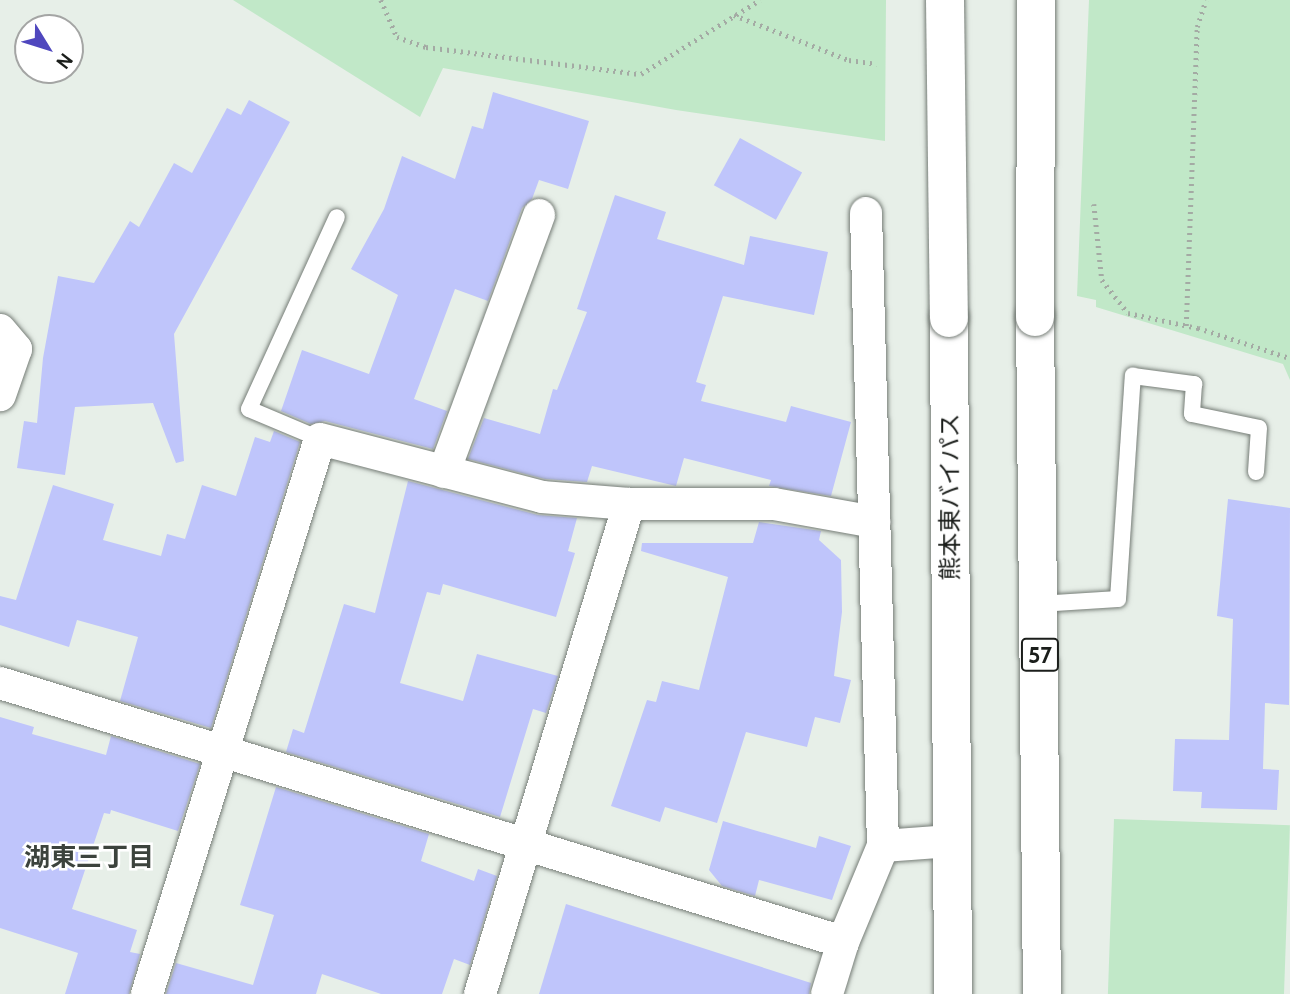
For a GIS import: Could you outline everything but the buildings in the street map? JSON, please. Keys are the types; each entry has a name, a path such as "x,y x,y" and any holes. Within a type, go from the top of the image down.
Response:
{"highway":[{"name":"熊本東バイパス","path":"945,0 950,318 953,994"},
{"name":"57","path":"1035,0 1035,317 1042,994"}],"street":[{"path":"827,994 843,942 883,846 866,213"},
{"path":"444,471 539,215"},
{"path":"0,330 16,349 0,395"},
{"path":"147,994 320,439 542,497 629,504 774,504 874,522"},
{"path":"480,994 629,504"},
{"path":"0,683 526,848 843,942"},
{"path":"883,846 951,841"}],"lane":[{"path":"320,439 249,409 337,217"},
{"path":"1039,604 1118,598 1133,376 1194,384 1192,414 1259,428 1256,472"}],"path":[{"path":"382,0 397,37 426,47 641,74 760,0"},
{"path":"1186,326 1197,27 1206,0"},
{"path":"733,15 849,60 877,64"},
{"path":"1094,204 1102,280 1128,313 1186,326 1290,358"}],"green space":[{"path":"233,0 886,0 885,141 676,110 443,68 420,117"},
{"path":"1089,0 1290,0 1290,380 1283,364 1096,307 1096,300 1077,296"},
{"path":"1114,819 1290,825 1284,994 1108,994"}],"district":[{"name":"湖東三丁目","path":"89,858"}]}
